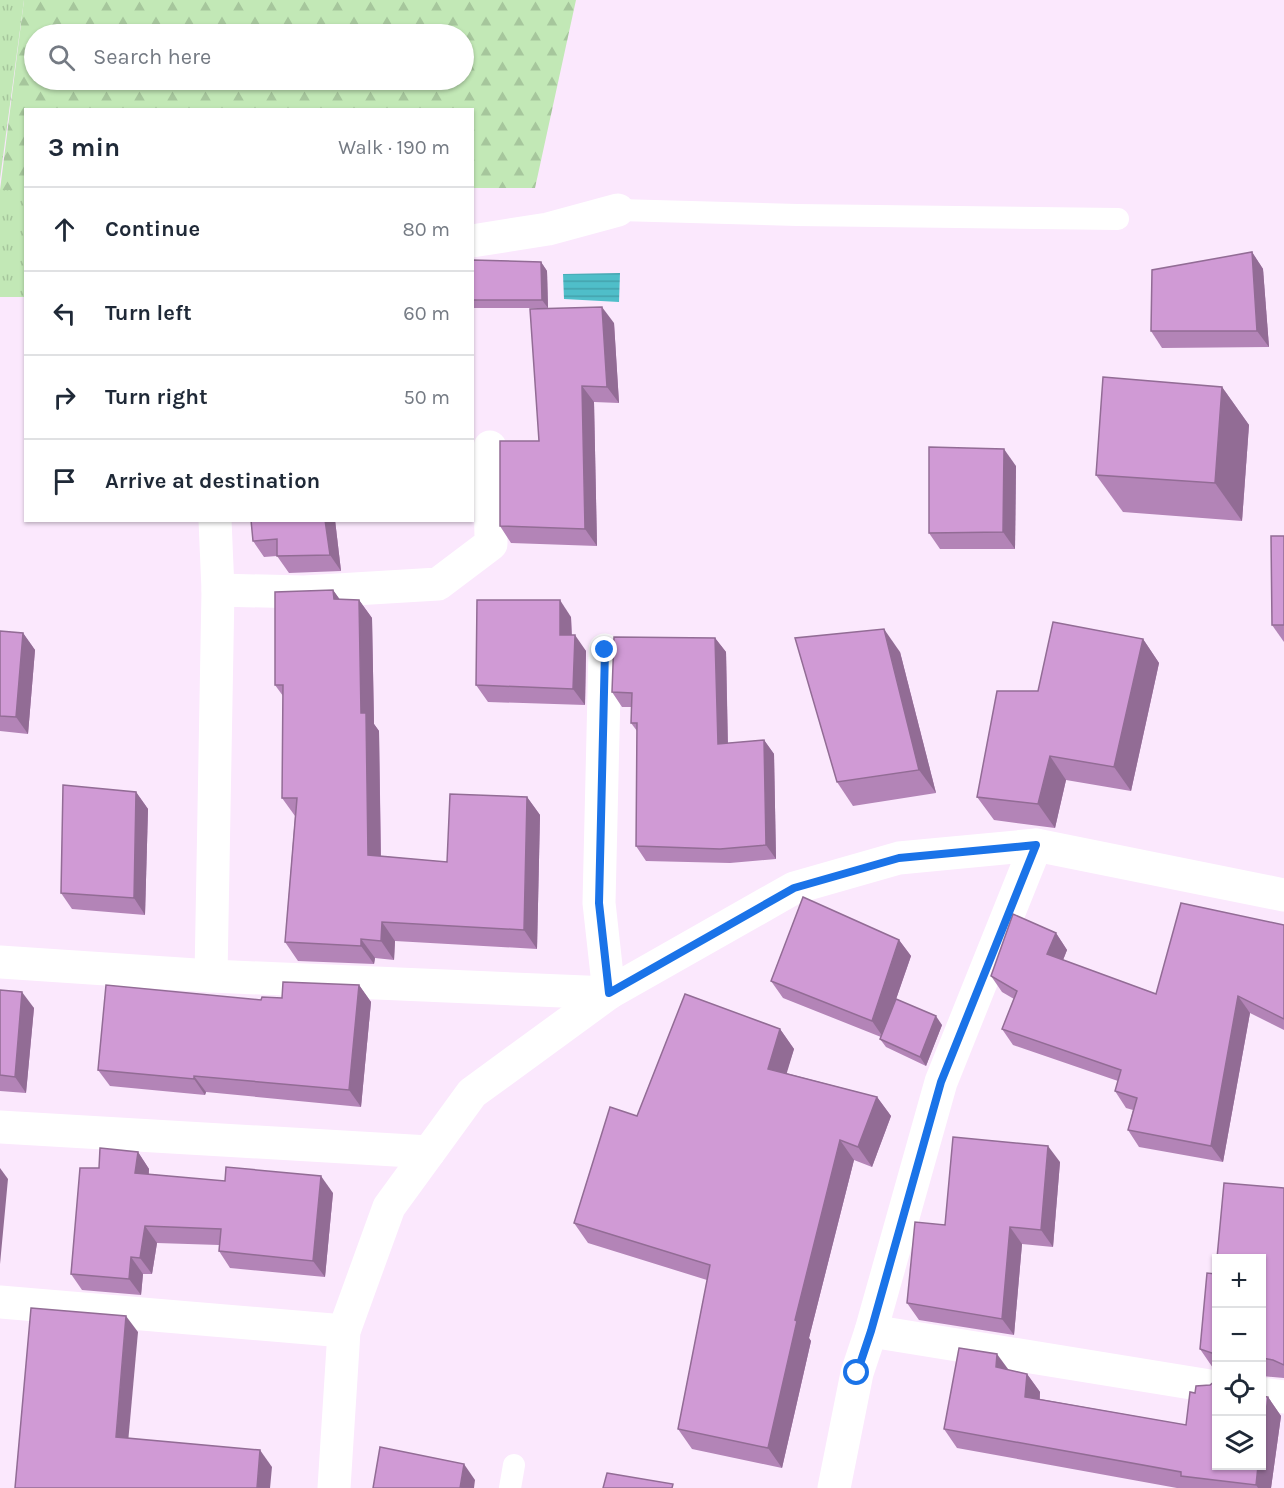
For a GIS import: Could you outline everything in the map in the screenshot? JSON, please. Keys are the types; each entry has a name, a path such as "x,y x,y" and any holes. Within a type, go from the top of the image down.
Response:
{"street":[{"path":"474,241 548,229 618,210"},
{"path":"218,590 304,591 438,584 491,544 490,447"},
{"path":"211,976 218,590 215,522"},
{"path":"605,650 599,903 609,993"},
{"path":"834,1488 857,1373 871,1331 941,1082 1036,845"},
{"path":"334,1488 344,1331 389,1207 472,1094 609,993 794,888 899,858 1036,845 1284,895"},
{"path":"0,962 211,976 609,993"},
{"path":"0,1127 429,1152"},
{"path":"0,1302 344,1331"},
{"path":"871,1331 1212,1386"},
{"path":"1266,1395 1284,1397"}],"lane":[{"path":"618,210 1118,219"},
{"path":"510,1488 514,1465"}],"green space":[{"path":"0,0 24,0 0,179"},
{"path":"24,0 576,0 535,188 474,188 474,108 24,108 24,190 0,190"},
{"path":"0,190 24,190 24,297 0,297"}],"water":[{"path":"620,273 619,302 564,299 563,274"}],"building":[{"path":"1252,252 1257,331 1151,331 1152,270"},
{"path":"474,260 541,262 542,300 474,300"},
{"path":"602,307 607,387 582,386 585,529 500,526 500,441 539,441 530,309"},
{"path":"1103,377 1222,387 1215,483 1096,475"},
{"path":"929,447 1004,449 1003,532 929,533"},
{"path":"251,522 325,522 330,555 277,556 277,539 253,541"},
{"path":"1271,536 1284,536 1284,625 1272,625"},
{"path":"333,590 334,599 359,600 361,713 366,713 368,855 447,862 450,794 527,797 524,930 382,922 381,941 361,939 361,946 285,942 297,798 282,798 283,685 275,685 275,592"},
{"path":"477,600 560,600 560,635 575,635 573,689 476,685"},
{"path":"1053,622 1143,639 1114,767 1050,756 1038,804 977,797 997,691 1038,691"},
{"path":"884,629 919,770 837,782 795,638"},
{"path":"0,631 23,633 16,717 0,716"},
{"path":"614,637 715,638 718,744 764,740 766,845 720,849 636,846 637,723 631,723 632,693 612,692"},
{"path":"63,785 136,792 134,898 61,893"},
{"path":"803,897 899,940 872,1021 771,981"},
{"path":"1181,903 1284,925 1284,1019 1238,996 1211,1146 1128,1130 1137,1098 1115,1091 1121,1070 1002,1029 1017,991 991,976 1013,914 1056,933 1047,954 1156,994"},
{"path":"283,982 359,985 349,1090 98,1070 106,985 261,1000 262,997 282,998"},
{"path":"0,990 22,992 15,1077 0,1075"},
{"path":"685,994 780,1029 768,1069 877,1097 858,1147 840,1140 795,1320 797,1321 768,1448 678,1429 710,1265 574,1223 610,1107 637,1116"},
{"path":"896,999 936,1016 920,1057 880,1039"},
{"path":"953,1137 1048,1146 1041,1230 1010,1227 1002,1319 907,1303 915,1222 945,1225"},
{"path":"100,1148 138,1152 135,1173 225,1181 226,1167 321,1176 313,1261 219,1251 221,1229 145,1226 140,1258 131,1257 129,1279 71,1274 80,1168 99,1168"},
{"path":"1224,1183 1284,1188 1284,1365 1266,1359 1266,1254 1217,1254"},
{"path":"1207,1273 1212,1274 1212,1353 1200,1349"},
{"path":"31,1308 126,1316 116,1437 260,1450 257,1488 15,1488"},
{"path":"959,1348 997,1354 996,1367 1027,1374 1025,1397 1186,1425 1190,1392 1195,1393 1196,1386 1212,1383 1212,1470 1258,1470 1256,1485 1181,1476 1181,1472 944,1429"},
{"path":"380,1447 464,1464 460,1488 373,1488"},
{"path":"607,1473 673,1484 672,1488 603,1488"}],"route":[{"path":"605,650 599,903 609,993 794,888 899,858 1036,845 941,1082 871,1331 857,1373"}]}
